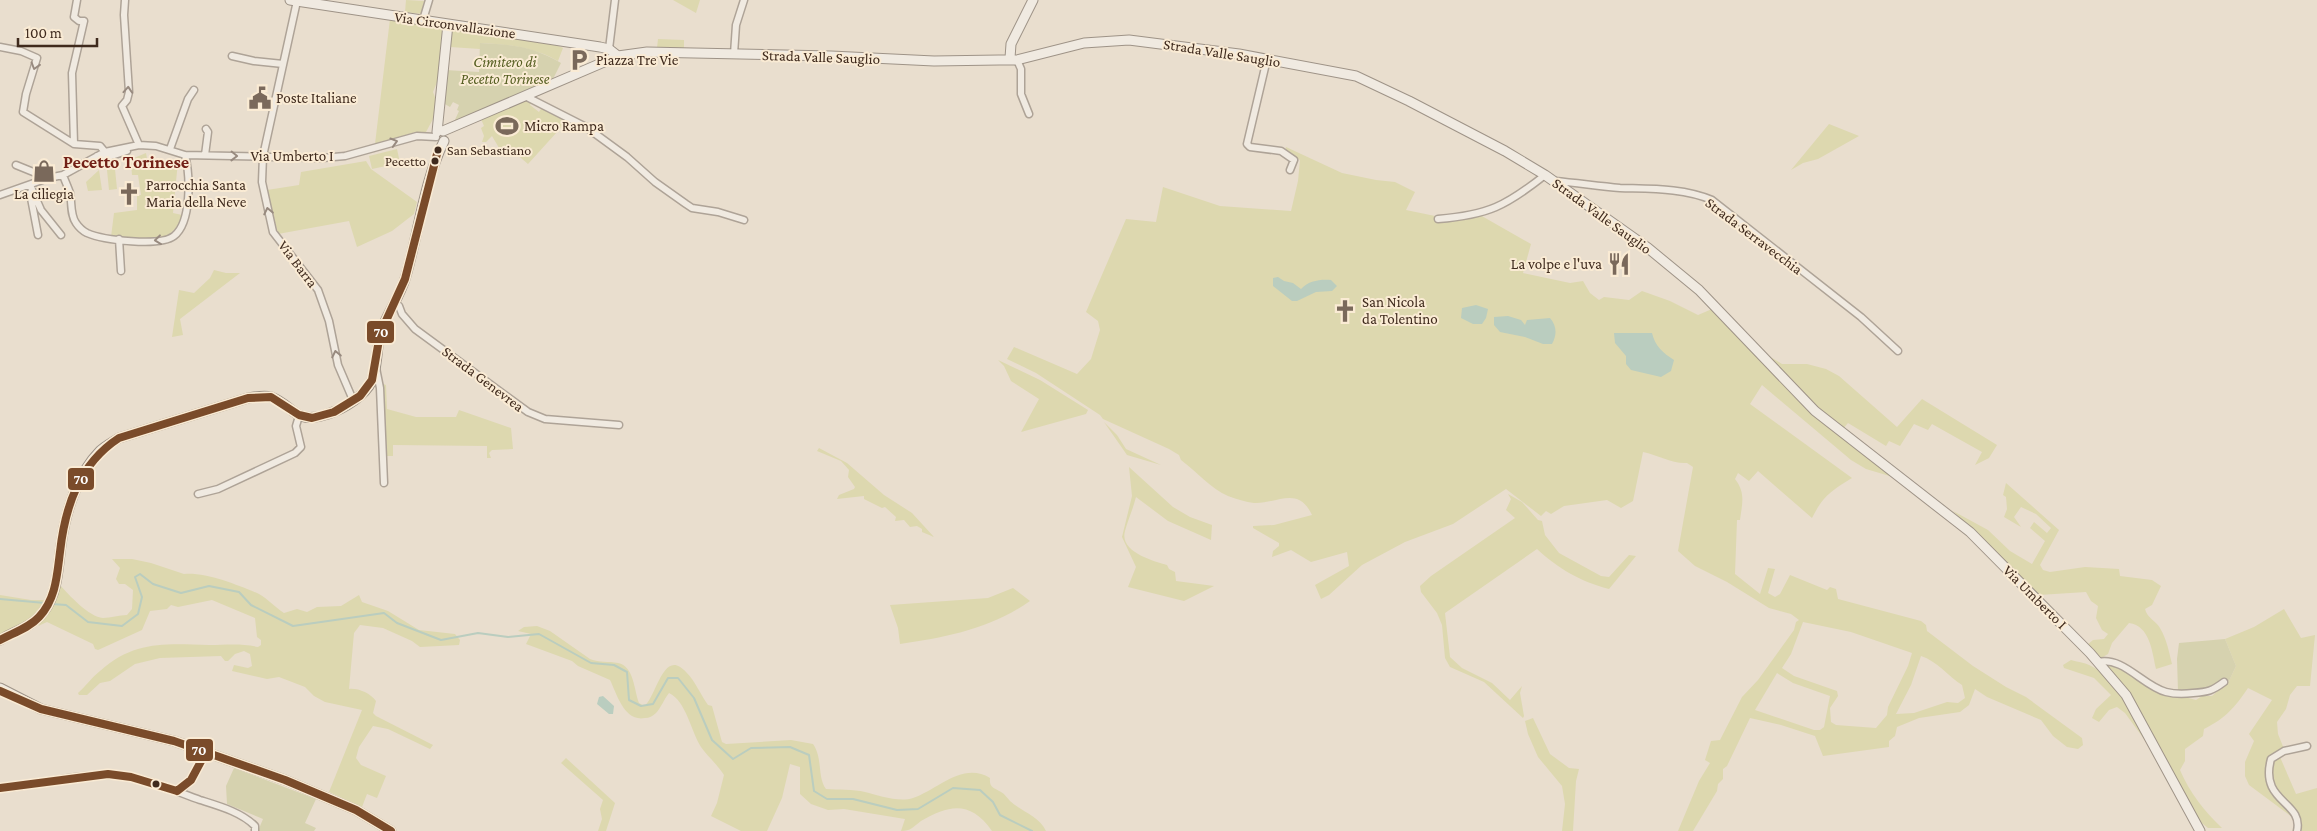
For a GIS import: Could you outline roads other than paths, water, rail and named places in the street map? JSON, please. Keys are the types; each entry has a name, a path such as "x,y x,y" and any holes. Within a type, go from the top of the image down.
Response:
{"street":[{"path":"74,144 72,74 84,21 79,21 74,17 77,0"},
{"path":"125,0 124,15 129,92 127,100 122,106 139,145"},
{"path":"423,20 429,0"},
{"path":"609,49 615,0"},
{"path":"734,54 736,25 744,0"},
{"path":"1028,114 1020,94 1021,68 1013,59 1012,44 1033,0"},
{"name":"Via Circonvallazione","path":"293,1 609,49 618,56"},
{"name":"Via Barra","path":"293,1 283,64 263,156 262,182 273,232 318,290 329,321 338,366 353,400"},
{"path":"0,640 36,620 45,610 52,596 59,572 66,520 76,491 89,465 100,450 119,438 248,398 268,396 300,416 306,418 322,416 342,408 368,387 375,367 380,334 404,280 438,150 441,134 448,24"},
{"name":"Strada Valle Sauglio","path":"441,134 452,126 618,56 647,52 832,56 934,61 1013,59 1084,43 1130,40 1177,44 1356,76 1410,101 1545,175 1648,248 1698,290 1815,411"},
{"path":"0,47 21,51 38,58 26,94 23,112 74,144 100,146 105,152"},
{"path":"232,56 254,61 283,64"},
{"path":"1267,59 1247,144 1250,147 1281,151 1294,160 1290,170"},
{"path":"170,149 188,99 194,90"},
{"path":"525,96 586,127 627,157 655,182 692,208 718,212 744,220"},
{"path":"205,155 208,132 206,129"},
{"name":"Via Umberto I","path":"0,195 48,178 63,175 105,152 139,145 170,149 184,155 304,158 345,156 417,136 441,134"},
{"path":"63,175 70,193 74,222 86,232 119,239 162,240 173,237 182,227 185,216 189,177 184,155 139,149 105,158 98,156"},
{"path":"16,165 48,178"},
{"path":"1438,218 1461,217 1489,210 1516,198 1545,175"},
{"name":"Strada Serravecchia","path":"1554,181 1596,186 1678,190 1693,192 1712,200 1861,317 1898,351"},
{"path":"30,185 32,208 38,234"},
{"path":"30,185 41,210 61,235"},
{"path":"119,239 121,271"},
{"name":"Strada Genevrea","path":"395,303 415,329 528,412 545,418 620,426"},
{"path":"375,367 380,388 384,483"},
{"name":"Via Umberto I","path":"1815,411 1970,532 2098,662 2126,695 2200,831"},
{"path":"198,494 218,489 295,453 301,447 296,426 300,416"},
{"path":"2098,662 2105,660 2116,663 2166,692 2189,694 2211,692 2224,682"},
{"path":"0,690 41,708 174,741 285,780 356,810 391,831"},
{"path":"2297,831 2299,821 2295,812 2278,799 2270,785 2267,771 2270,759 2284,751 2307,746"},
{"path":"177,791 193,777 206,752"},
{"path":"0,788 108,774 131,777 222,807 249,820 255,826 255,831"}],"waterway":[{"path":"52,604 66,605 88,622 122,626 138,614 142,597 135,577 140,574 153,584 181,593 209,586 239,592 251,605 293,626 384,613 397,623 441,640 478,633 508,637 539,634 591,663 614,665 627,672 629,700 641,706 653,704 668,678 678,678 694,698 712,740 733,759 751,748 790,747 809,755 814,791 827,799 853,799 897,810 918,809 953,788 980,790 993,802 1000,815 1032,831"},
{"path":"0,599 45,603"}],"place":[{"name":"Piazza Tre Vie","path":"579,60"},
{"name":"Poste Italiane","path":"260,98"},
{"name":"Micro Rampa","path":"507,126"},
{"name":"San Sebastiano","path":"438,150"},
{"name":"Pecetto","path":"435,161"},
{"name":"La ciliegia","path":"44,171"},
{"name":"Parrocchia Santa Maria della Neve","path":"129,194"},
{"name":"La volpe e l'uva","path":"1619,264"},
{"name":"San Nicola da Tolentino","path":"1345,311"}],"district":[{"name":"Pecetto Torinese","path":"126,162"}],"park label":[{"name":"Cimitero di Pecetto Torinese","path":"505,70"}]}
